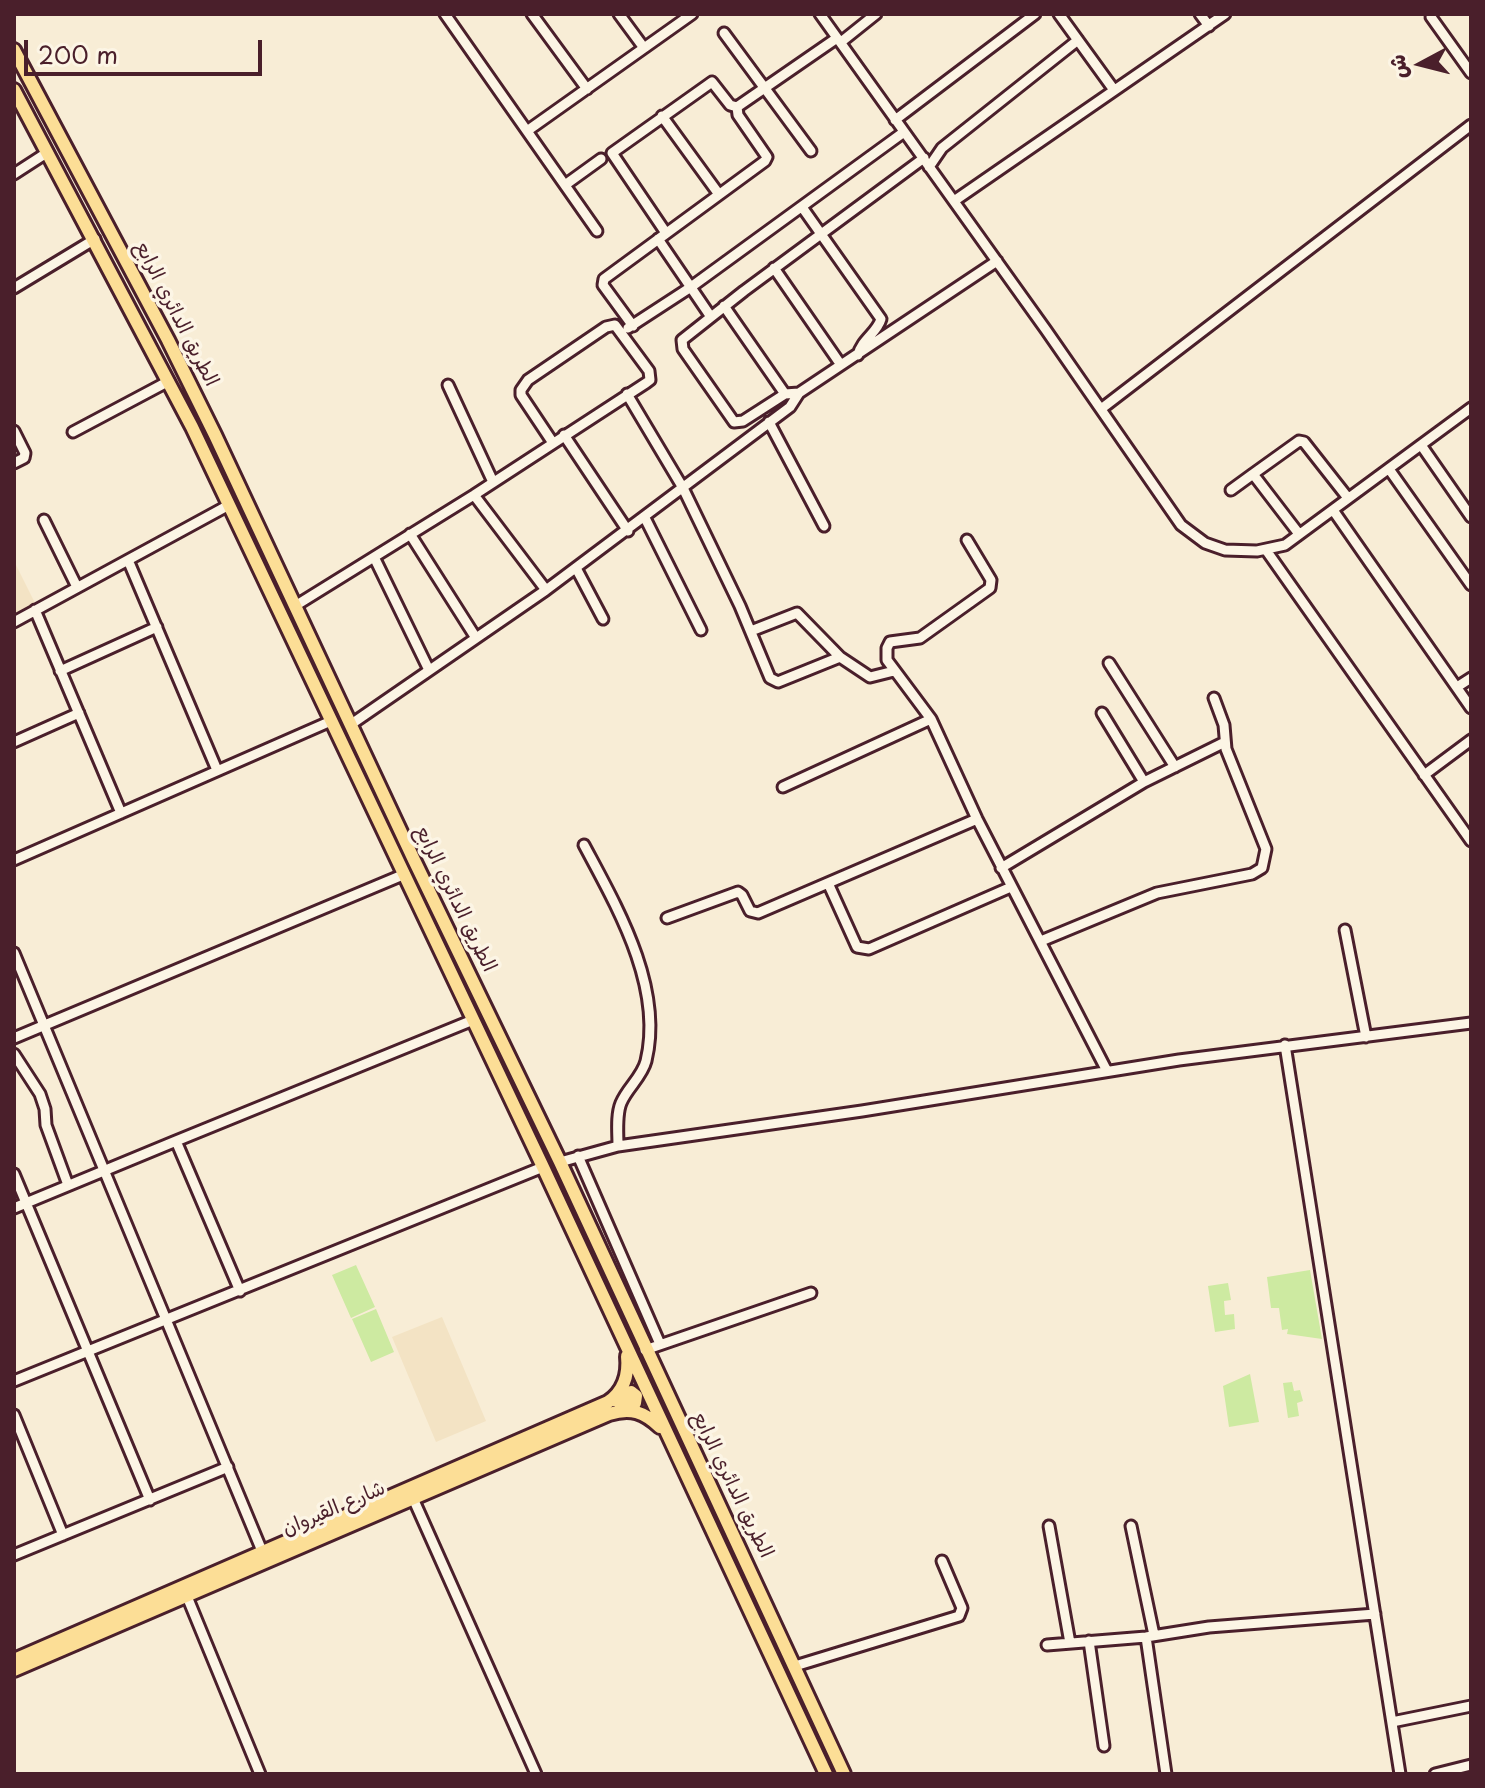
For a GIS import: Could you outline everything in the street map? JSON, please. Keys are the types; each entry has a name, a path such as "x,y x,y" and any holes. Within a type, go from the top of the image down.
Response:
{"main road":[{"name":"الطريق الدائري الرابع","path":"14,50 20,74 173,349 560,1162 844,1774"},
{"name":"الطريق الدائري الرابع","path":"14,90 169,381 229,505 826,1774"},
{"path":"308,673 322,666"},
{"path":"627,1349 626,1379 612,1406 641,1412 668,1434"},
{"name":"شارع القيروان","path":"14,1670 612,1406"},
{"name":"شارع القيروان","path":"14,1660 262,1551 411,1493"}],"street":[{"path":"445,14 597,231"},
{"path":"532,14 587,89"},
{"path":"619,14 644,48"},
{"path":"527,131 692,14"},
{"path":"820,14 1185,530 1205,543 1225,550 1266,550 1285,545 1471,408"},
{"path":"737,107 876,14"},
{"path":"895,120 1035,14"},
{"path":"1059,14 1114,90"},
{"path":"1200,14 1209,26"},
{"path":"954,201 1225,14"},
{"path":"1431,17 1471,73"},
{"path":"724,33 811,151"},
{"path":"799,393 785,394 743,421 734,422 681,345 686,336 774,268 927,163 1078,40"},
{"path":"711,317 612,153 710,82 730,105 737,107"},
{"path":"633,326 603,282 767,157 738,115 737,107"},
{"path":"662,116 718,193"},
{"path":"1101,409 1471,125"},
{"path":"622,332 691,287 904,132"},
{"path":"14,174 48,152"},
{"path":"565,185 601,159"},
{"path":"802,207 881,319 881,324 863,341 858,355"},
{"path":"14,288 95,239"},
{"path":"350,725 628,531 790,407 799,393 997,261"},
{"path":"774,268 841,365"},
{"path":"724,306 785,394"},
{"path":"295,606 474,495 646,383 650,377 615,325 606,327 523,386 521,395 553,443"},
{"path":"73,432 169,381"},
{"path":"448,385 493,482"},
{"path":"627,394 683,488 751,631 768,676 776,682 840,657"},
{"path":"769,422 824,526"},
{"path":"14,431 25,453 24,458 14,463"},
{"path":"564,435 628,531"},
{"path":"1231,490 1299,441 1304,442 1348,498"},
{"path":"1421,445 1470,511"},
{"path":"1389,469 1471,585"},
{"path":"1253,474 1299,534"},
{"path":"474,495 546,590"},
{"path":"14,622 229,505"},
{"path":"1333,510 1471,708"},
{"path":"645,518 701,630"},
{"path":"44,520 77,587"},
{"path":"410,534 476,638"},
{"path":"967,540 991,580 990,588 920,638 890,642 887,658 931,719 1001,868 1107,1071"},
{"path":"1266,550 1471,841"},
{"path":"374,557 429,670"},
{"path":"128,560 217,770"},
{"path":"576,568 603,619"},
{"path":"35,610 121,813"},
{"path":"751,631 797,613 840,657 870,677 894,671"},
{"path":"60,671 157,627"},
{"path":"1109,663 1175,767"},
{"path":"1457,687 1471,678"},
{"path":"1041,941 1154,894 1260,871 1266,849 1225,742 1225,727 1214,698"},
{"path":"14,742 79,713"},
{"path":"1102,713 1144,782"},
{"path":"783,787 931,719"},
{"path":"14,860 331,721"},
{"path":"1424,775 1471,740"},
{"path":"1001,868 1144,782 1225,742"},
{"path":"667,918 738,892 750,911 758,913 977,819"},
{"path":"584,845 626,932 648,999 645,1064 619,1107 618,1146"},
{"path":"14,1038 405,874"},
{"path":"828,883 857,947 863,950 1011,887"},
{"path":"1345,930 1366,1037"},
{"path":"14,953 262,1551"},
{"path":"14,1208 473,1020"},
{"path":"560,1162 618,1146 1107,1071 1285,1045 1471,1023"},
{"path":"1285,1045 1400,1774"},
{"path":"14,1054 40,1094 46,1125 68,1185"},
{"path":"176,1141 240,1291"},
{"path":"578,1156 660,1344"},
{"path":"14,1381 543,1167"},
{"path":"14,1174 150,1500"},
{"path":"645,1350 811,1293"},
{"path":"14,1415 63,1535"},
{"path":"14,1555 228,1467"},
{"path":"411,1493 536,1774"},
{"path":"1049,1526 1070,1643"},
{"path":"1131,1526 1150,1636 1166,1774"},
{"path":"795,1666 959,1616 962,1608 942,1561"},
{"path":"186,1594 260,1774"},
{"path":"1047,1645 1150,1636 1209,1627 1375,1614"},
{"path":"1089,1641 1104,1746"},
{"path":"1392,1722 1471,1706"},
{"path":"1435,1774 1471,1765"}],"shaded area":[{"path":"14,561 37,607 14,620"},
{"path":"442,1317 486,1421 436,1442 392,1337"}],"green space":[{"path":"356,1265 375,1307 351,1318 332,1275"},
{"path":"1310,1270 1322,1339 1287,1334 1288,1329 1282,1330 1279,1308 1271,1308 1267,1277"},
{"path":"1228,1283 1231,1300 1224,1301 1225,1315 1234,1314 1235,1329 1215,1332 1208,1286"},
{"path":"376,1309 394,1352 371,1362 352,1319"},
{"path":"1250,1374 1259,1422 1229,1427 1223,1386"},
{"path":"1292,1382 1294,1391 1300,1390 1303,1401 1297,1403 1299,1416 1288,1418 1283,1383"}]}
